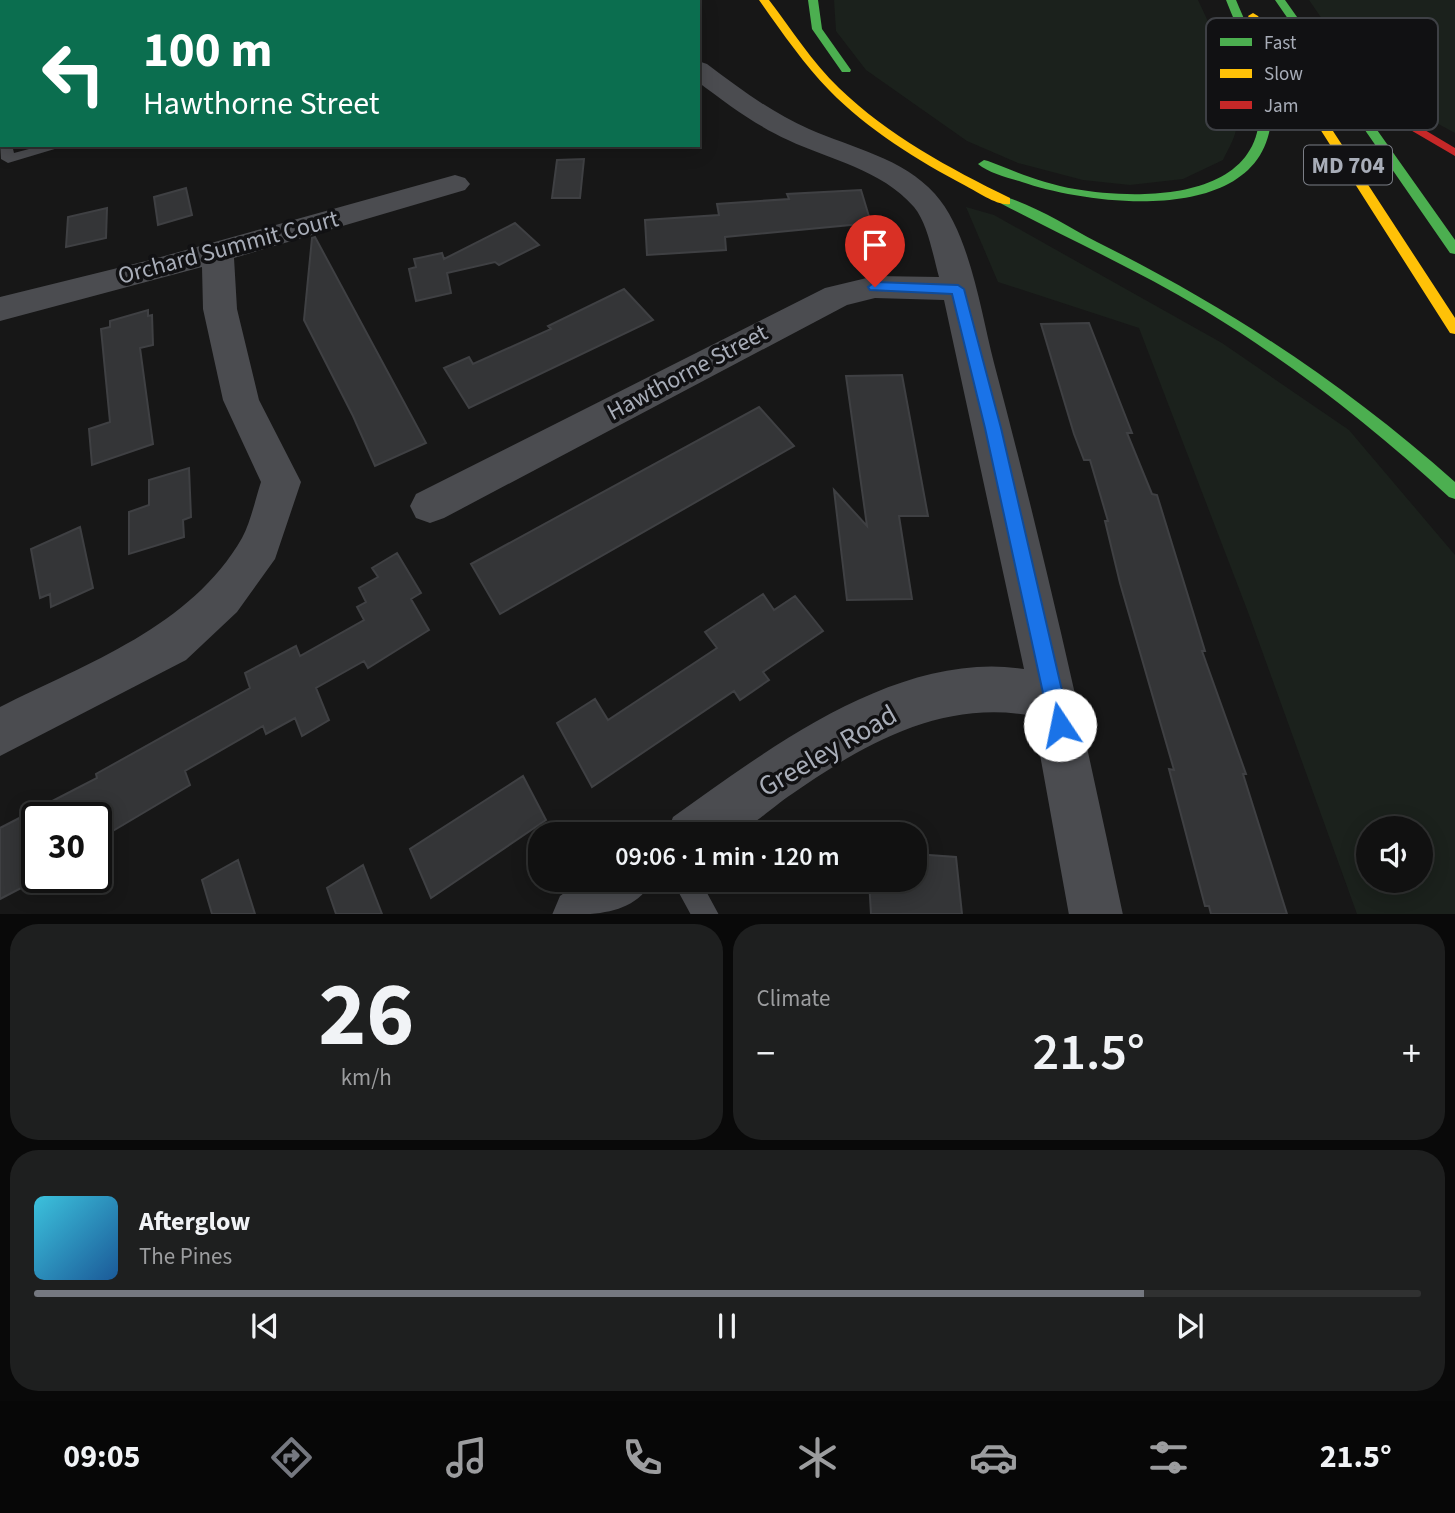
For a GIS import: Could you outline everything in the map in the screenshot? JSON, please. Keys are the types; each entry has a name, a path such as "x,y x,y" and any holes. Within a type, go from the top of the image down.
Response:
{"main road":[{"path":"764,0 817,72 848,102 892,136 1160,279 1269,342 1380,424 1455,492"},
{"path":"813,0 812,13 820,34 856,82"},
{"path":"1231,0 1237,18"},
{"name":"MD 704","path":"1242,0 1254,18"},
{"name":"MD 704","path":"1280,0 1292,18"},
{"path":"964,154 1027,181 1097,196 1166,197 1201,190 1242,169 1257,150 1262,130"},
{"name":"MD 704","path":"1326,130 1455,330"},
{"name":"MD 704","path":"1371,130 1455,250"},
{"path":"1416,130 1455,153"}],"street":[{"path":"700,70 782,127 843,150 892,174 927,202 944,242 958,289 1055,698 1096,914"},
{"name":"Orchard Summit Court","path":"0,309 455,184"},
{"path":"0,732 170,645 222,598 260,546 281,482 241,400 220,309 218,251"},
{"name":"Hawthorne Street","path":"430,506 837,296 875,287 958,289"},
{"name":"Greeley Road","path":"711,822 821,749 882,713 926,697 972,688 1018,690 1055,698"},
{"path":"580,914 611,892"}],"lane":[{"path":"6,147 9,159 54,147"},
{"path":"692,892 705,914"}],"shaded area":[{"path":"834,0 1198,0 1206,18 1206,130 1235,130 1235,134 1223,160 1183,179 1130,185 1083,180 1018,163 967,141 866,70 836,31"},
{"path":"1309,0 1455,0 1455,133 1438,124 1438,18 1321,18"},
{"path":"966,207 994,215 1222,343 1349,430 1455,555 1455,914 1357,914 1248,612 1139,328 998,282"}],"building":[{"path":"584,159 580,198 552,198 557,160"},
{"path":"186,188 192,215 158,225 154,197"},
{"path":"861,190 871,223 725,237 726,250 647,255 645,220 719,215 717,204 789,199 787,194"},
{"path":"107,208 106,238 66,247 68,217"},
{"path":"515,223 539,245 499,265 495,262 447,273 451,293 416,301 409,269 416,267 414,259 442,253 444,259"},
{"path":"315,237 426,443 375,466 304,320 312,238"},
{"path":"624,289 653,320 469,408 444,368 469,357 473,364 551,329 548,326"},
{"path":"148,310 148,316 152,315 153,345 140,348 153,444 92,465 89,429 110,422 101,329 110,327 110,321"},
{"path":"1089,323 1132,433 1127,433 1152,494 1157,495 1205,651 1202,651 1246,774 1243,774 1287,914 1211,914 1209,906 1205,906 1169,769 1174,770 1120,583 1105,521 1108,521 1090,460 1084,460 1074,434 1041,324"},
{"path":"902,375 928,516 899,516 912,599 847,600 834,490 867,526 846,376"},
{"path":"759,407 794,446 500,614 471,564"},
{"path":"189,468 191,517 183,520 184,537 129,554 129,512 149,505 149,480"},
{"path":"80,527 93,588 51,607 50,594 40,598 31,549"},
{"path":"397,553 421,593 411,599 429,630 368,668 364,661 316,688 329,720 302,736 295,718 266,734 263,726 185,771 190,785 112,831 112,802 50,802 97,778 96,774 250,688 245,673 296,646 300,656 364,620 357,607 366,602 359,588 378,577 372,568"},
{"path":"763,594 774,610 795,596 823,631 763,672 769,680 740,700 734,691 592,787 557,723 595,699 608,720 717,648 705,632"},
{"path":"523,776 546,820 528,822 528,832 431,898 410,849"},
{"path":"21,817 21,888 0,899 0,828"},
{"path":"927,855 956,857 962,914 871,914 870,892 927,892"},
{"path":"238,860 255,914 212,914 202,880"},
{"path":"363,865 382,914 336,914 327,888"}],"traffic: fast":[{"path":"813,0 817,29 846,70"},
{"path":"1231,0 1238,18"},
{"path":"1280,0 1293,18"},
{"path":"984,164 1064,191 1128,198 1158,197 1187,193 1214,185 1237,172 1255,154 1264,130"},
{"path":"1371,130 1455,250"},
{"path":"1006,201 1159,279 1242,327 1337,393 1455,492"}],"traffic: slow":[{"path":"764,0 815,68 853,107 916,152 1006,201"},
{"path":"1327,130 1455,329"}],"traffic: jam":[{"path":"1417,130 1455,153"}],"route":[{"path":"875,287 958,289 993,428 1060,725"}]}
